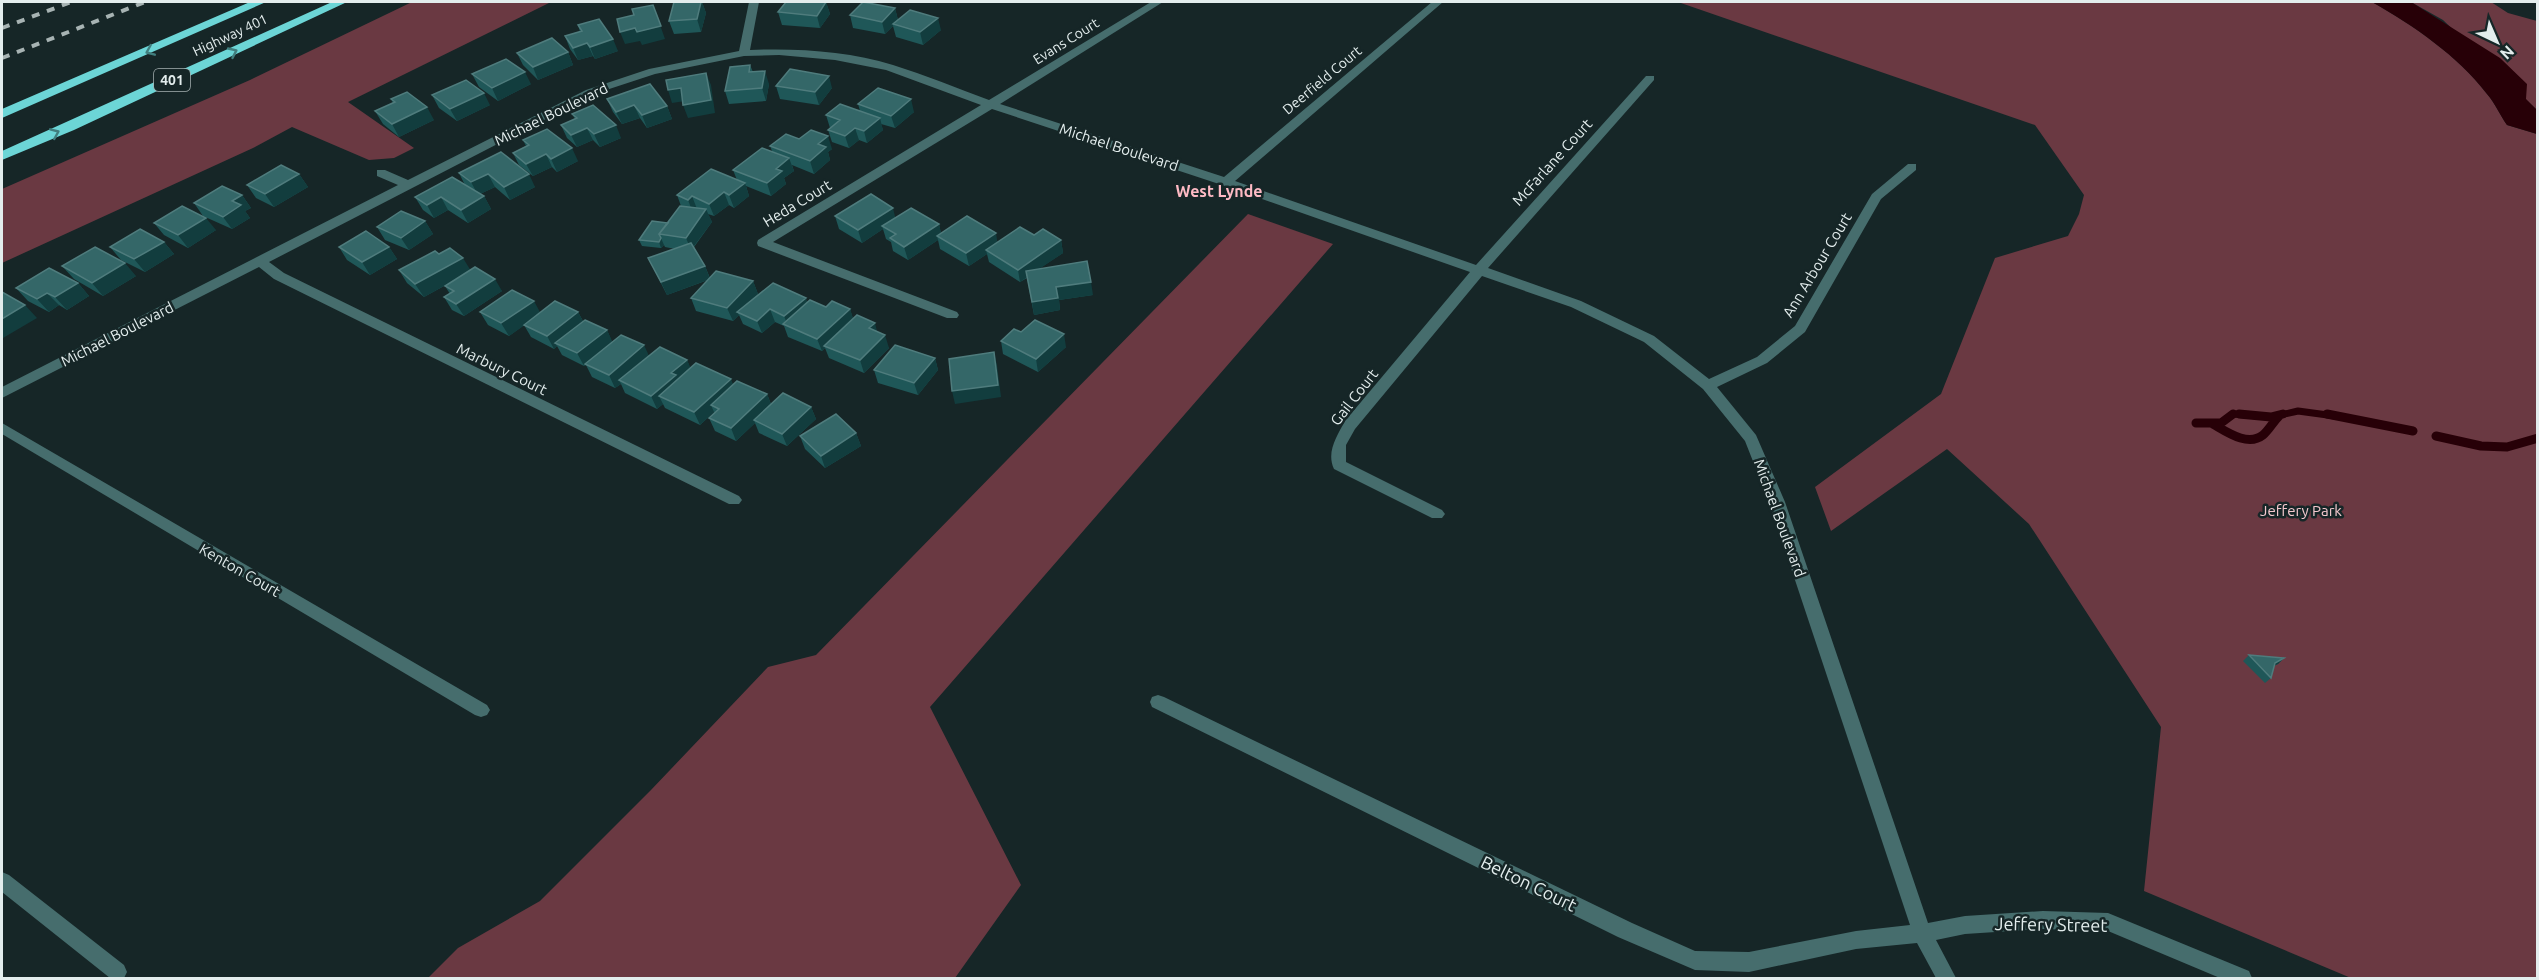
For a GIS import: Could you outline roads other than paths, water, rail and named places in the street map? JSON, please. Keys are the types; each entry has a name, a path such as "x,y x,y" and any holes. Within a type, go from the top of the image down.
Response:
{"highway":[{"name":"Highway 401","path":"2,114 260,2"},
{"name":"Highway 401","path":"2,156 80,123 341,2"}],"street":[{"path":"744,53 754,2"},
{"name":"Evans Court","path":"989,104 1158,2"},
{"name":"Deerfield Court","path":"1226,182 1438,2"},
{"name":"Michael Boulevard","path":"2,393 590,92 653,71 744,53 779,52 835,57 889,67 989,104 1226,182 1576,304 1649,339 1708,385 1751,439 1777,502 1922,933 1946,978"},
{"name":"McFarlane Court","path":"1480,270 1650,78"},
{"name":"Heda Court","path":"952,315 763,243 989,104"},
{"name":"Ann Arbour Court","path":"1708,385 1762,360 1800,329 1876,197 1912,167"},
{"path":"381,173 408,185"},
{"name":"Marbury Court","path":"259,261 279,276 734,500"},
{"name":"Gail Court","path":"1437,514 1339,465 1339,445 1350,425 1480,270"},
{"name":"Kenton Court","path":"2,428 481,710"},
{"name":"Belton Court","path":"1158,702 1614,925 1695,960 1749,962 1856,940 1922,933"},
{"path":"2,881 117,972"},
{"name":"Jeffery Street","path":"1922,933 1965,924 2043,920 2108,922 2242,978"}],"waterway":[{"path":"2276,416 2298,411 2335,416"},
{"path":"2196,423 2221,423 2233,414"},
{"path":"2231,416 2234,414 2258,416"},
{"path":"2239,414 2271,417 2283,414"},
{"path":"2327,414 2413,431"},
{"path":"2213,424 2238,437 2251,439 2263,435 2279,416"},
{"path":"2436,436 2481,446 2507,447 2538,438"}],"railway":[{"path":"2,28 71,2"},
{"path":"2,58 145,2"}],"district":[{"name":"West Lynde","path":"1219,191"}],"park label":[{"name":"Jeffery Park","path":"2301,510"}]}
